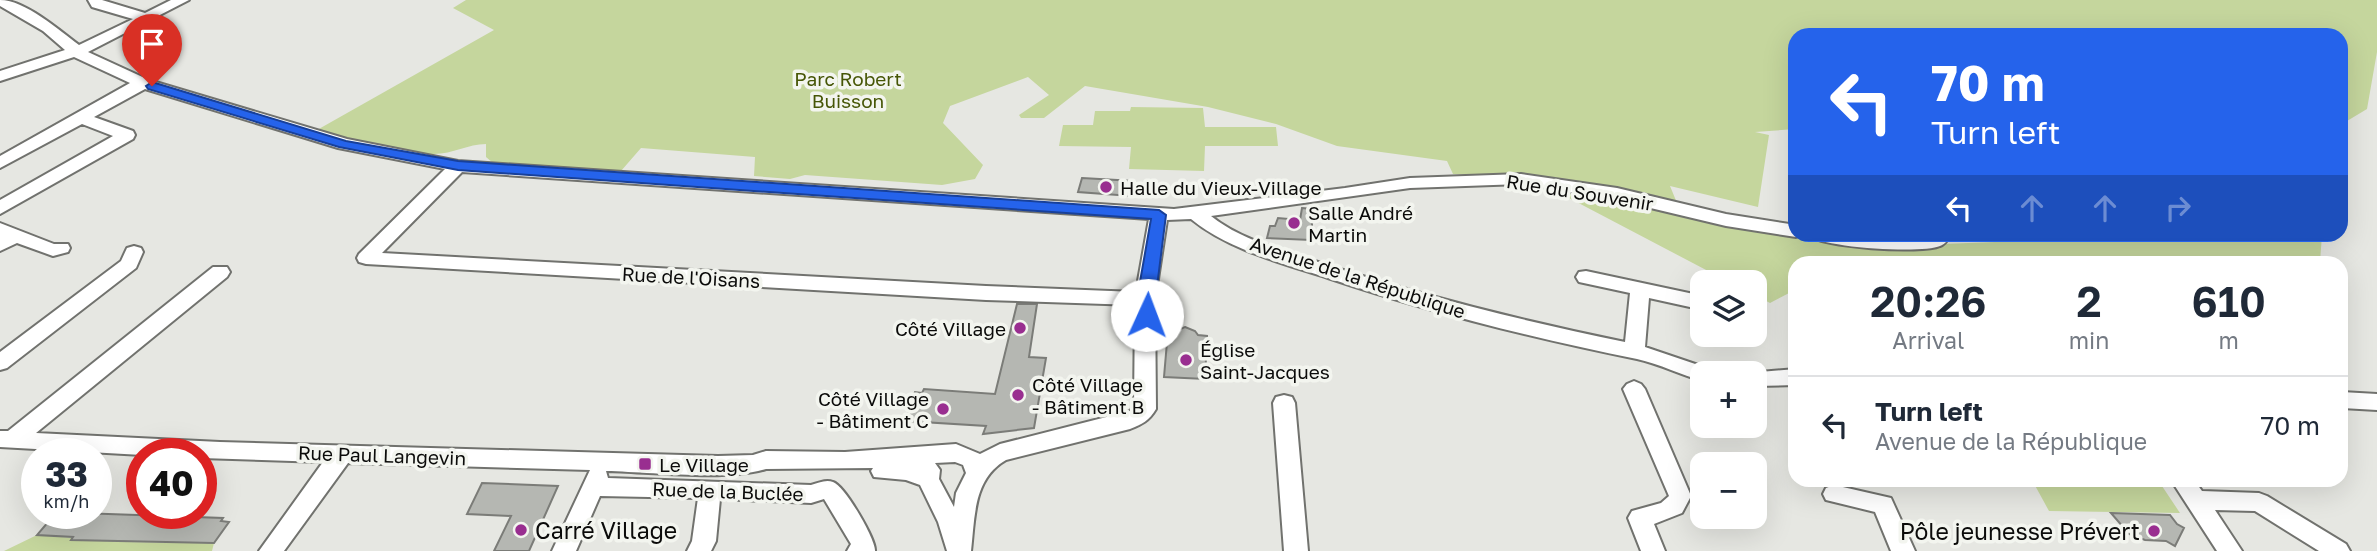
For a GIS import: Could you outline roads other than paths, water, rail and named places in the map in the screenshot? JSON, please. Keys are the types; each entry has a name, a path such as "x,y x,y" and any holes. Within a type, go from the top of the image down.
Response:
{"street":[{"path":"0,0 48,28 99,65 144,83 344,144 458,166 1159,215 1196,213"},
{"path":"95,0 97,4 147,18"},
{"path":"0,76 78,52 183,0"},
{"path":"0,163 144,83"},
{"path":"0,208 127,135 81,118"},
{"name":"Rue de l'Oisans","path":"458,166 366,258 945,291 1145,299"},
{"name":"Rue du Souvenir","path":"1196,213 1410,183 1496,178 1617,194 1726,220 1788,230"},
{"name":"Avenue de la République","path":"1196,213 1202,221 1217,229 1292,260 1501,322 1634,352 1690,370"},
{"path":"931,484 950,492 968,487 988,460 1000,453 1122,423 1138,417 1145,409 1145,299 1159,215"},
{"path":"5,237 53,250 61,248"},
{"path":"1863,242 1934,242"},
{"path":"0,363 130,264 134,252"},
{"name":"Rue Paul Langevin","path":"6,440 220,272"},
{"path":"1586,277 1690,300"},
{"path":"1634,352 1640,289"},
{"path":"1767,378 1788,377"},
{"path":"1634,389 1680,496 1678,504 1672,510 1640,518 1653,551"},
{"path":"2348,400 2377,402"},
{"path":"1284,403 1296,551"},
{"name":"Rue Paul Langevin","path":"6,440 342,454 753,464 768,470 836,475 899,469 931,484"},
{"name":"Rue Paul Langevin","path":"836,475 952,454 1023,446"},
{"path":"271,551 342,454"},
{"path":"952,454 972,459 976,477 967,493 958,551 950,522 928,473 934,461 952,454"},
{"path":"564,551 604,462"},
{"path":"836,475 837,498 865,548 859,551"},
{"name":"Rue de la Buclée","path":"593,487 811,494 836,475"},
{"path":"2187,487 2230,551"},
{"path":"699,551 704,541 710,489"},
{"path":"1834,494 1883,505 1903,551"},
{"path":"2196,500 2259,502 2338,551"}],"place":[{"name":"Halle du Vieux-Village","path":"1106,187"},
{"name":"Salle André Martin","path":"1294,223"},
{"name":"Côté Village","path":"1020,328"},
{"name":"Église Saint-Jacques","path":"1186,360"},
{"name":"Côté Village - Bâtiment B","path":"1018,395"},
{"name":"Côté Village - Bâtiment C","path":"943,409"},
{"name":"Le Village","path":"645,464"},
{"name":"Carré Village","path":"521,530"},
{"name":"Pôle jeunesse Prévert","path":"2154,531"}],"park label":[{"name":"Parc Robert Buisson","path":"848,89"}]}
